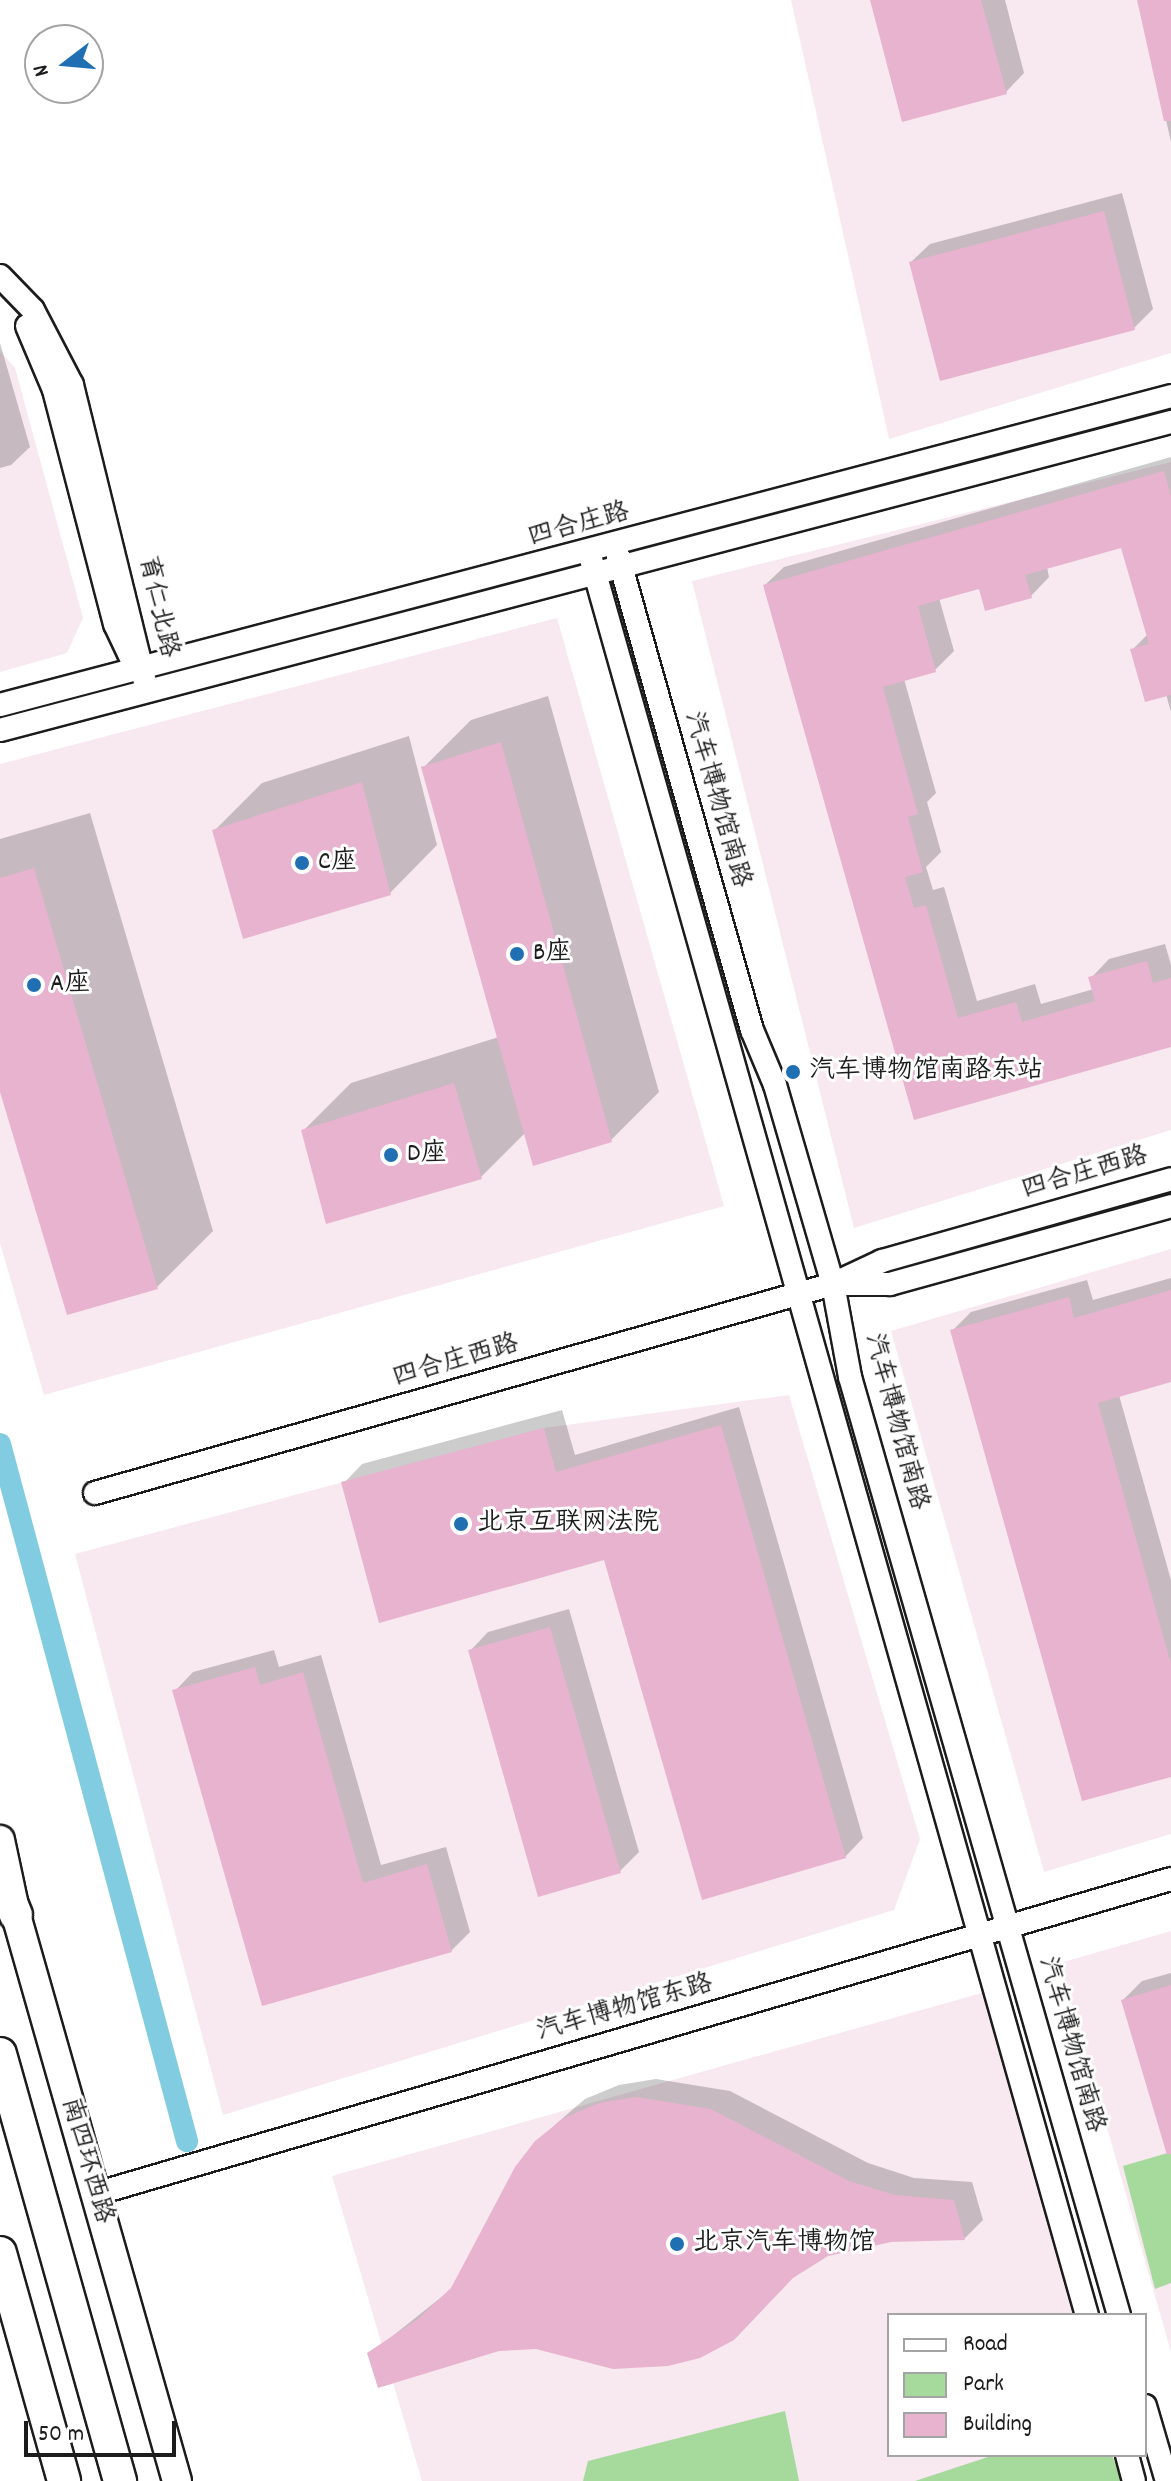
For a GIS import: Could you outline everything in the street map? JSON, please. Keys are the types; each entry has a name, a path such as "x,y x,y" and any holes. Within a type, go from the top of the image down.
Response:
{"highway":[{"path":"0,1876 16,1915"},
{"name":"南四环西路","path":"0,2054 120,2481"},
{"path":"0,2253 64,2481"}],"main road":[{"name":"南四环西路","path":"0,1840 16,1915 177,2481"}],"street":[{"name":"育仁北路","path":"0,276 33,310 72,385 147,692"},
{"name":"育仁北路","path":"0,292 22,314 54,390 115,624 139,668"},
{"name":"四合庄路","path":"0,705 1171,396"},
{"name":"四合庄路","path":"0,730 1171,422"},
{"name":"汽车博物馆南路","path":"615,545 752,1030 775,1085 833,1284 850,1377 1118,2313"},
{"name":"汽车博物馆南路","path":"589,552 1086,2313"},
{"name":"四合庄西路","path":"95,1493 833,1284 882,1261 1171,1179"},
{"name":"四合庄西路","path":"833,1284 890,1284 1171,1206"},
{"name":"汽车博物馆东路","path":"95,2194 1171,1879"},
{"path":"1147,2413 1167,2481"},
{"path":"1128,2457 1134,2481"}],"shaded area":[{"path":"791,0 1171,0 1171,353 889,439"},
{"path":"0,351 15,368 83,618 67,653 0,672"},
{"path":"1171,462 1171,1130 854,1228 692,581"},
{"path":"557,618 724,1206 44,1395 0,1243 0,764"},
{"path":"1171,1249 1171,1834 1044,1872 891,1331"},
{"path":"789,1395 920,1839 894,1910 223,2115 75,1554 544,1428"},
{"path":"1171,1931 1171,2352 1060,1963"},
{"path":"989,1991 1077,2313 887,2313 887,2457 1004,2457 915,2481 422,2481 332,2176"}],"green space":[{"path":"1171,2152 1171,2283 1155,2289 1123,2166"},
{"path":"785,2411 799,2481 583,2481 588,2461"},
{"path":"988,2457 1113,2457 1122,2481 915,2481"}],"building":[{"path":"870,0 981,0 1007,94 902,122"},
{"path":"1137,0 1171,0 1171,121 1164,121"},
{"path":"1104,211 1135,330 940,381 909,262"},
{"path":"1164,471 1171,497 1171,695 1145,702 1130,649 1149,644 1121,548 1025,575 1032,598 985,611 979,589 918,606 936,672 883,687 918,814 908,817 923,872 905,877 914,908 926,905 958,1018 1016,1002 1022,1022 1095,1001 1088,977 1147,961 1153,983 1171,978 1171,1047 914,1120 763,585"},
{"name":"B座","path":"501,742 612,1142 533,1166 421,767"},
{"name":"C座","path":"362,782 391,895 243,939 212,830"},
{"name":"A座","path":"34,868 158,1289 67,1315 0,1092 0,878"},
{"name":"D座","path":"454,1083 482,1179 326,1224 301,1130"},
{"path":"1171,1290 1171,1382 1098,1403 1171,1664 1171,1777 1082,1801 950,1330 1069,1297 1074,1318"},
{"path":"721,1425 846,1858 702,1900 604,1560 379,1623 341,1482 544,1428 556,1472"},
{"path":"550,1627 621,1873 538,1897 468,1650"},
{"path":"255,1667 260,1685 303,1672 363,1883 427,1864 452,1952 262,2006 172,1690"},
{"path":"1171,1985 1171,2154 1167,2155 1121,2000"},
{"name":"北京汽车博物馆","path":"636,2097 711,2109 849,2181 895,2195 954,2200 965,2240 891,2242 828,2256 793,2278 734,2340 700,2358 668,2366 613,2369 536,2349 499,2351 378,2388 367,2353 418,2319 451,2288 515,2167 535,2141 564,2118 599,2103"}],"waterway":[{"path":"0,1444 187,2141"}],"place":[{"name":"C座","path":"302,863"},
{"name":"B座","path":"517,954"},
{"name":"A座","path":"34,985"},
{"name":"汽车博物馆南路东站","path":"793,1072"},
{"name":"D座","path":"391,1155"},
{"name":"北京互联网法院","path":"461,1524"},
{"name":"北京汽车博物馆","path":"677,2244"}]}
